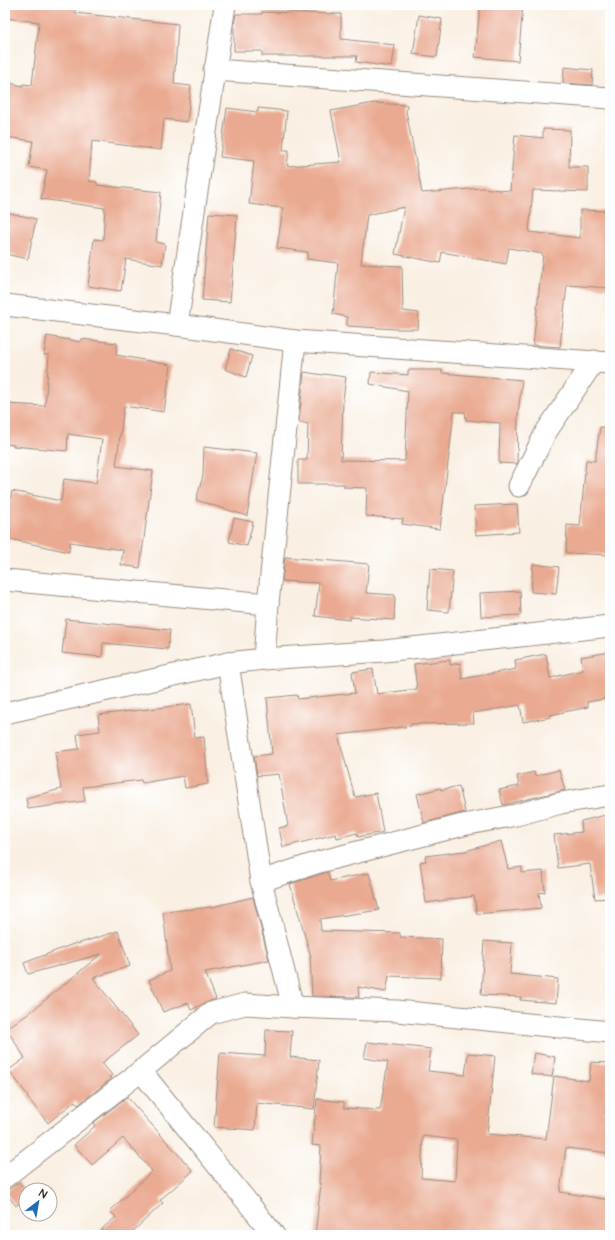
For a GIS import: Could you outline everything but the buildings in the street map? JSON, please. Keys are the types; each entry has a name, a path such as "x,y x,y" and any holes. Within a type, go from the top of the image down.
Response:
{"street":[{"path":"177,325 224,5"},
{"path":"214,70 610,98"},
{"path":"5,305 177,325 295,342 602,362"},
{"path":"264,659 268,604 295,342"},
{"path":"519,486 546,432 602,362"},
{"path":"5,580 268,604"},
{"path":"5,713 228,663 264,659 384,651 610,626"},
{"path":"228,663 261,881 292,1008"},
{"path":"261,881 319,862 463,825 516,815 561,803 610,796"},
{"path":"5,1177 141,1071 211,1013 246,1004 292,1008 397,1011 610,1032"},
{"path":"141,1071 274,1235"}]}
